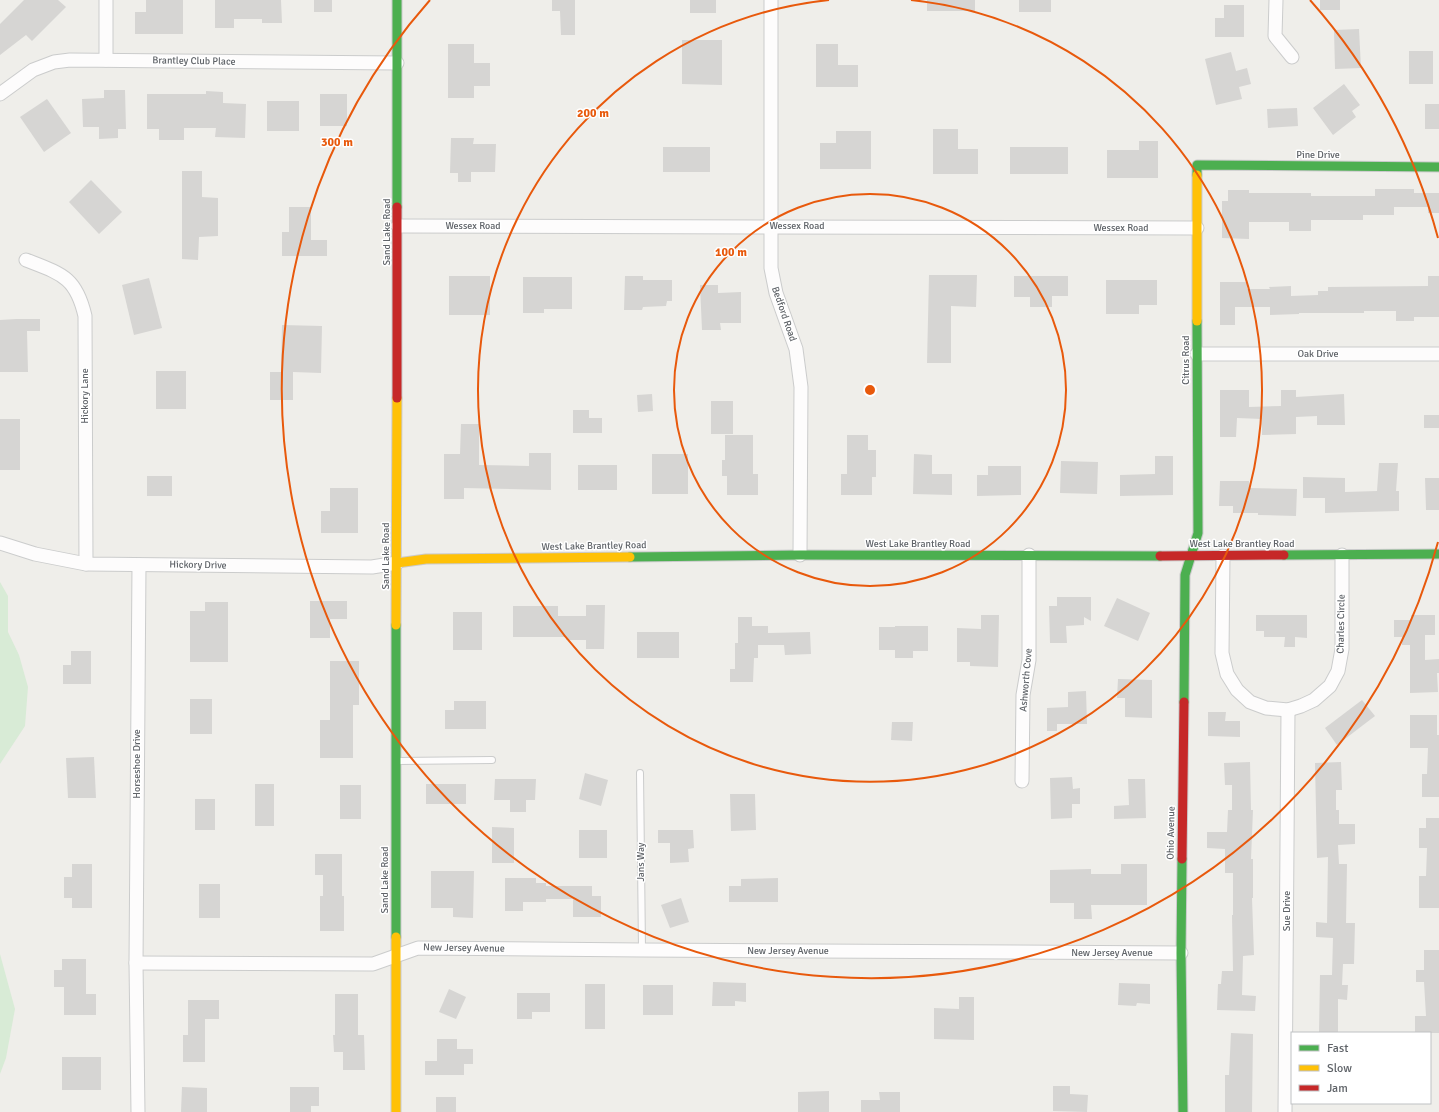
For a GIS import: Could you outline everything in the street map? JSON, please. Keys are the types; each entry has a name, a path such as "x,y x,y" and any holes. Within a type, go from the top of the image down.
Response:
{"street":[{"path":"106,0 106,60"},
{"name":"Sand Lake Road","path":"396,1112 398,226 397,0"},
{"name":"Bedford Road","path":"771,0 771,268 776,293 796,349 801,387 800,555"},
{"path":"1276,0 1275,36 1292,57"},
{"name":"Brantley Club Place","path":"0,94 33,70 54,62 70,60 397,63"},
{"name":"Pine Drive","path":"1197,165 1439,167"},
{"name":"Citrus Road","path":"1191,555 1198,534 1197,165"},
{"name":"Wessex Road","path":"398,226 1197,228"},
{"name":"Hickory Lane","path":"26,260 55,271 72,283 81,300 85,316 86,564"},
{"name":"Oak Drive","path":"1197,354 1439,354"},
{"name":"Hickory Drive","path":"0,543 35,554 86,564 372,567 397,563"},
{"name":"West Lake Brantley Road","path":"397,563 426,559 800,555 1223,556 1439,554"},
{"name":"Ashworth Cove","path":"1022,781 1023,695 1029,660 1029,555"},
{"name":"Ohio Avenue","path":"1183,1112 1181,953 1185,575 1191,555"},
{"name":"Charles Circle","path":"1223,556 1222,653 1227,674 1237,690 1250,702 1266,708 1288,710 1314,700 1330,686 1338,671 1342,649 1342,555"},
{"name":"Horseshoe Drive","path":"138,1112 136,962 139,564"},
{"name":"Sue Drive","path":"1285,1112 1288,710"},
{"name":"New Jersey Avenue","path":"396,955 418,948 1181,953"},
{"path":"136,962 373,964 396,955"}],"lane":[{"path":"397,761 492,760"},
{"name":"Jans Way","path":"640,773 642,950"}],"green space":[{"path":"0,582 8,596 8,632 19,655 28,687 25,726 0,764"},
{"path":"0,954 15,1009 6,1058 0,1074"}],"building":[{"path":"24,0 58,0 66,7 32,41 26,35 0,55 0,24"},
{"path":"146,0 183,0 183,34 135,34 135,12 146,12"},
{"path":"215,0 281,0 282,23 262,23 262,19 234,19 234,28 215,28"},
{"path":"314,0 332,0 332,12 314,12"},
{"path":"552,0 575,0 575,35 561,35 560,11 552,11"},
{"path":"690,0 716,0 716,13 690,13"},
{"path":"927,0 975,0 975,11 927,11"},
{"path":"1019,0 1051,0 1051,12 1019,12"},
{"path":"1320,0 1340,0 1340,10 1320,10"},
{"path":"1224,5 1244,5 1244,37 1215,37 1215,18 1224,18"},
{"path":"1359,29 1361,68 1335,69 1334,30"},
{"path":"682,40 722,40 722,85 682,84"},
{"path":"448,44 474,44 474,63 490,63 490,86 474,86 474,98 448,98"},
{"path":"816,44 838,44 838,65 858,65 858,87 816,87"},
{"path":"1409,51 1433,51 1433,84 1409,84"},
{"path":"1231,52 1236,71 1247,68 1251,84 1239,87 1242,99 1216,105 1205,59"},
{"path":"1344,84 1360,105 1352,111 1356,117 1333,135 1313,108"},
{"path":"104,90 125,90 126,129 118,129 118,138 99,139 99,127 83,127 82,99 104,98"},
{"path":"206,91 223,92 223,103 246,104 245,138 215,137 216,128 184,128 184,140 159,140 159,129 147,129 147,94 206,94"},
{"path":"320,94 347,94 347,126 320,126"},
{"path":"47,99 71,133 44,152 20,117"},
{"path":"267,101 299,101 299,131 267,131"},
{"path":"1425,104 1439,104 1439,129 1425,129"},
{"path":"1297,108 1298,126 1268,128 1267,109"},
{"path":"933,129 958,129 958,149 978,149 978,174 933,174"},
{"path":"836,131 871,131 871,169 820,169 820,143 836,143"},
{"path":"451,138 474,138 473,144 496,144 495,172 471,172 471,182 458,182 458,173 450,173"},
{"path":"1139,141 1158,141 1158,178 1107,178 1107,150 1139,150"},
{"path":"663,147 710,147 710,172 663,172"},
{"path":"1010,147 1068,147 1068,174 1010,174"},
{"path":"182,171 202,171 202,197 218,198 218,236 199,237 198,260 182,259"},
{"path":"91,180 122,212 99,234 69,202"},
{"path":"1375,189 1414,189 1414,193 1439,193 1439,213 1428,213 1428,207 1394,207 1394,215 1363,215 1363,220 1311,220 1311,231 1289,231 1289,222 1249,222 1249,239 1222,238 1222,201 1228,201 1228,190 1249,190 1249,193 1311,193 1311,196 1375,196"},
{"path":"289,207 311,207 311,240 327,240 327,256 282,256 282,232 289,232"},
{"path":"929,275 977,275 976,307 951,306 951,363 927,363"},
{"path":"449,276 490,276 490,315 449,315"},
{"path":"625,276 643,276 643,280 672,280 672,301 667,301 666,306 643,307 642,310 624,310"},
{"path":"1014,276 1068,276 1068,296 1052,296 1052,307 1030,307 1030,297 1014,297"},
{"path":"1428,276 1439,276 1439,317 1414,317 1414,321 1396,321 1396,311 1270,315 1270,307 1235,307 1235,325 1220,325 1220,282 1247,282 1247,289 1270,289 1269,287 1291,286 1291,296 1318,295 1318,291 1328,291 1328,287 1428,286"},
{"path":"523,277 572,277 572,309 544,309 544,313 523,313"},
{"path":"149,278 162,328 134,335 122,285"},
{"path":"1106,280 1157,280 1157,305 1139,305 1139,314 1106,314"},
{"path":"700,285 718,285 718,293 741,292 741,323 720,323 721,330 702,330"},
{"path":"40,319 40,331 27,331 28,372 0,372 0,320"},
{"path":"282,325 322,326 321,373 293,372 293,400 270,400 270,372 281,372"},
{"path":"156,371 186,371 186,409 156,409"},
{"path":"1220,390 1249,390 1249,407 1281,406 1281,390 1296,390 1296,397 1344,394 1345,425 1317,425 1317,416 1296,417 1296,434 1262,435 1262,419 1237,418 1236,437 1220,437"},
{"path":"652,394 653,411 638,412 637,395"},
{"path":"711,401 733,401 733,434 711,434"},
{"path":"573,410 589,410 589,418 602,418 602,433 573,433"},
{"path":"1424,415 1439,415 1439,428 1424,428"},
{"path":"0,419 20,419 20,470 0,470"},
{"path":"461,424 479,424 479,465 529,466 529,453 551,453 551,490 464,488 464,499 444,499 444,454 460,454"},
{"path":"725,435 753,435 753,474 758,474 758,495 727,495 727,476 722,476 722,460 725,460"},
{"path":"847,435 868,435 868,450 876,450 876,477 872,477 872,495 841,495 841,474 847,474"},
{"path":"652,454 688,454 688,494 652,494"},
{"path":"914,454 932,455 932,474 952,474 952,495 913,494"},
{"path":"1155,456 1173,456 1173,495 1120,496 1120,475 1155,474"},
{"path":"1061,461 1098,462 1097,494 1060,493"},
{"path":"1379,463 1398,463 1396,491 1399,491 1399,511 1325,513 1325,498 1303,498 1303,477 1345,478 1345,492 1377,491"},
{"path":"578,465 617,465 617,490 578,490"},
{"path":"988,466 1021,466 1021,495 977,496 977,475 988,475"},
{"path":"147,476 172,476 172,496 147,496"},
{"path":"1425,478 1439,478 1439,510 1426,510"},
{"path":"1220,481 1249,481 1249,488 1297,489 1296,516 1233,513 1233,506 1219,506"},
{"path":"330,488 358,488 358,533 321,533 321,511 330,511"},
{"path":"1057,597 1091,597 1091,621 1084,617 1084,625 1066,626 1067,643 1050,643 1049,606 1057,606"},
{"path":"1117,598 1150,613 1138,641 1104,626"},
{"path":"310,601 347,601 347,619 330,619 330,638 310,638"},
{"path":"205,602 228,602 228,662 190,662 190,611 205,611"},
{"path":"586,605 605,605 604,649 586,649 586,640 566,640 566,637 513,637 513,606 558,606 558,616 586,616"},
{"path":"453,612 482,612 482,650 453,650"},
{"path":"981,615 999,615 998,667 970,666 970,662 957,662 957,628 981,629"},
{"path":"1256,615 1307,615 1307,638 1295,637 1295,647 1284,647 1285,637 1264,637 1264,631 1256,631"},
{"path":"1411,615 1435,615 1435,635 1425,635 1425,660 1439,659 1439,673 1437,673 1438,692 1410,693 1410,645 1402,645 1402,637 1394,637 1394,620 1411,620"},
{"path":"738,617 752,617 752,626 768,626 768,633 810,632 811,654 785,655 784,645 758,645 758,658 754,658 753,682 730,682 730,669 735,669 735,643 738,643"},
{"path":"928,626 928,651 913,651 913,658 895,658 895,650 879,650 879,627"},
{"path":"637,632 679,632 679,658 637,658"},
{"path":"71,651 91,651 91,684 63,684 63,665 71,665"},
{"path":"330,661 359,661 359,705 353,705 353,758 320,758 320,720 330,720"},
{"path":"1118,679 1152,680 1152,718 1125,717 1125,698 1117,698"},
{"path":"1086,691 1087,724 1057,724 1057,731 1047,731 1047,708 1068,707 1068,692"},
{"path":"190,699 212,699 212,734 190,734"},
{"path":"1362,700 1375,716 1337,745 1325,728"},
{"path":"454,701 486,701 486,729 445,729 445,710 454,710"},
{"path":"1208,712 1226,712 1225,721 1240,721 1240,737 1208,736"},
{"path":"1410,715 1437,715 1437,735 1439,735 1439,797 1422,797 1422,774 1427,774 1428,748 1410,748"},
{"path":"892,722 913,722 912,741 891,740"},
{"path":"94,757 96,798 68,798 66,758"},
{"path":"1250,762 1251,810 1253,810 1251,859 1253,859 1252,898 1254,955 1243,956 1242,995 1256,996 1255,1011 1217,1010 1218,984 1221,984 1222,971 1233,971 1233,873 1225,873 1225,849 1207,848 1207,832 1227,832 1228,810 1232,810 1232,785 1225,785 1224,763"},
{"path":"1341,762 1342,790 1336,790 1336,810 1339,810 1339,824 1355,824 1355,844 1338,845 1339,864 1347,864 1346,923 1355,923 1354,964 1343,964 1342,985 1348,985 1347,1000 1338,999 1338,1032 1319,1032 1320,975 1332,975 1333,938 1316,937 1316,922 1327,923 1328,857 1317,858 1315,763"},
{"path":"585,773 608,780 601,806 579,799"},
{"path":"1072,777 1073,789 1080,788 1080,804 1072,804 1072,818 1051,819 1050,778"},
{"path":"495,779 536,779 535,800 526,800 526,812 510,812 510,800 494,800"},
{"path":"1128,779 1145,779 1146,818 1114,819 1114,806 1129,805"},
{"path":"255,784 274,784 274,826 255,826"},
{"path":"426,784 466,784 466,804 426,804"},
{"path":"340,785 361,785 361,819 340,819"},
{"path":"730,794 755,794 756,830 731,831"},
{"path":"195,799 215,799 215,830 195,830"},
{"path":"1426,818 1439,818 1439,908 1419,908 1419,876 1426,876 1427,848 1419,848 1419,828 1426,828"},
{"path":"492,827 514,828 514,863 492,863"},
{"path":"579,830 607,830 607,858 579,858"},
{"path":"658,830 693,830 694,848 688,849 689,862 670,863 670,843 658,843"},
{"path":"315,854 342,854 344,931 320,931 320,896 323,896 323,875 315,875"},
{"path":"72,864 92,864 92,908 72,908 72,898 64,898 64,877 72,877"},
{"path":"1121,864 1147,864 1147,905 1091,905 1092,919 1074,919 1074,903 1050,903 1050,870 1091,869 1091,874 1121,874"},
{"path":"431,871 474,871 473,918 453,917 453,908 431,908"},
{"path":"505,878 536,878 536,883 546,883 546,886 592,886 592,896 601,896 601,917 573,917 573,899 546,899 546,902 523,902 523,911 505,911"},
{"path":"778,878 778,902 729,902 729,886 741,886 741,879"},
{"path":"199,884 220,884 220,918 199,918"},
{"path":"681,898 689,922 670,928 661,905"},
{"path":"1424,950 1439,950 1439,1033 1415,1032 1415,1016 1426,1016 1424,982 1416,982 1416,970 1424,970"},
{"path":"62,959 86,959 86,994 96,994 96,1015 64,1015 64,987 54,987 54,970 62,970"},
{"path":"713,982 746,983 746,1002 735,1001 735,1006 712,1006"},
{"path":"1119,983 1150,984 1150,1004 1137,1003 1136,1006 1118,1005"},
{"path":"585,984 605,984 605,1029 585,1029"},
{"path":"643,985 673,985 673,1015 643,1015"},
{"path":"449,989 466,997 456,1019 439,1012"},
{"path":"517,993 550,993 550,1012 532,1012 532,1019 517,1019"},
{"path":"335,994 358,994 358,1035 364,1035 365,1070 343,1070 343,1052 334,1052 333,1035 335,1035"},
{"path":"959,997 974,997 974,1040 934,1039 934,1008 959,1009"},
{"path":"188,1000 219,1000 219,1019 205,1019 205,1062 183,1062 183,1035 188,1035"},
{"path":"1231,1033 1253,1034 1252,1112 1225,1112 1225,1075 1229,1075"},
{"path":"437,1039 457,1039 457,1049 473,1049 473,1064 464,1064 464,1075 425,1075 425,1061 437,1061"},
{"path":"62,1057 101,1057 101,1090 62,1090"},
{"path":"1053,1086 1070,1086 1070,1094 1088,1095 1087,1112 1053,1111"},
{"path":"182,1087 207,1088 207,1112 181,1112"},
{"path":"290,1087 319,1087 319,1106 311,1106 311,1112 290,1112"},
{"path":"829,1091 829,1112 798,1112 798,1092"},
{"path":"879,1092 900,1092 900,1112 861,1112 861,1100 880,1100"},
{"path":"436,1097 456,1097 456,1112 436,1112"}],"traffic: fast":[{"path":"397,0 397,207"},
{"path":"1197,175 1197,165 1439,167"},
{"path":"1184,702 1185,575 1198,533 1197,321"},
{"path":"1284,555 1439,554"},
{"path":"630,557 800,555 1160,556"},
{"path":"396,625 396,937"},
{"path":"1182,859 1181,953 1183,1112"}],"traffic: slow":[{"path":"1197,175 1197,321"},
{"path":"396,625 397,398"},
{"path":"397,563 426,559 630,557"},
{"path":"396,937 396,1112"}],"traffic: jam":[{"path":"397,207 397,398"},
{"path":"1160,556 1284,555"},
{"path":"1182,859 1184,702"}]}
